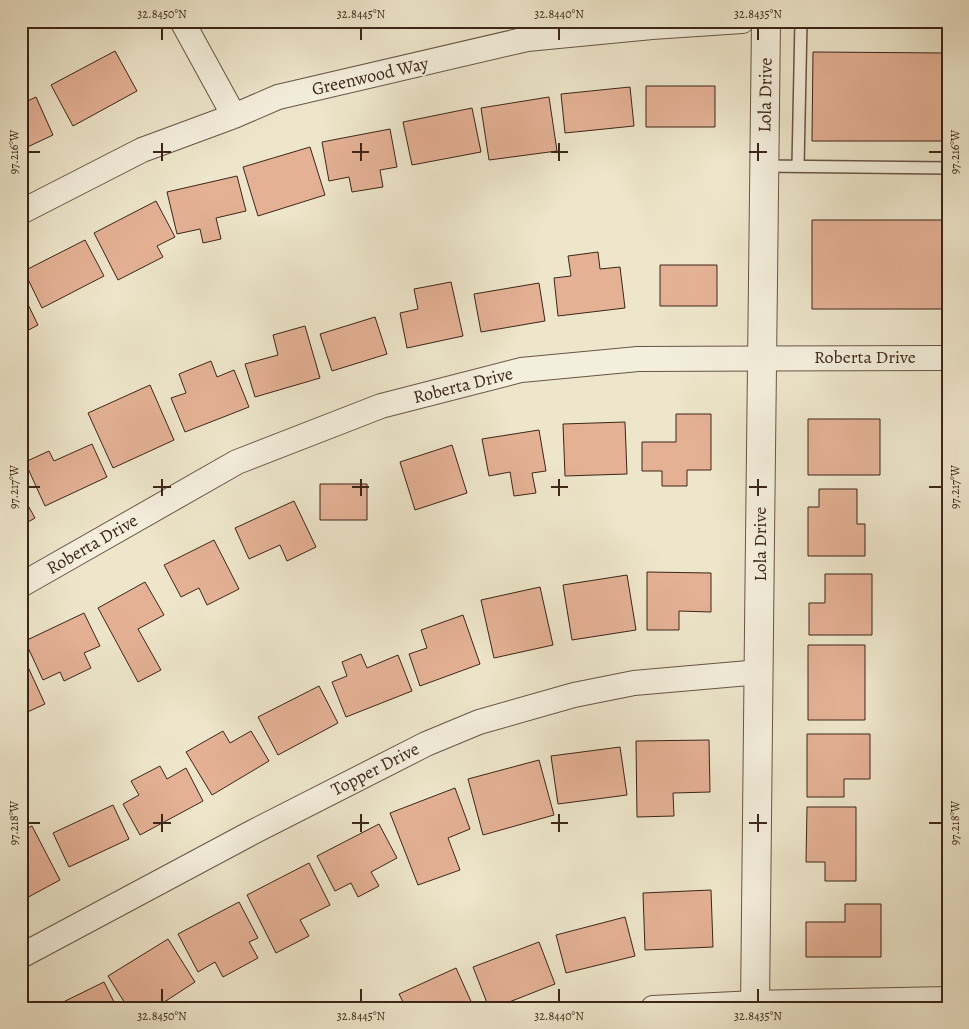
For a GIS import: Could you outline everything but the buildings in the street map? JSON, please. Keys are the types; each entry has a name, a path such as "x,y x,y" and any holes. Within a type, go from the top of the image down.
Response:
{"street":[{"path":"182,21 234,116"},
{"name":"Greenwood Way","path":"21,212 142,150 287,94 580,28 742,21"},
{"name":"Lola Drive","path":"756,1005 760,672 760,357 766,21"},
{"name":"Roberta Drive","path":"21,585 237,462 381,406 521,370 638,359 760,357 948,358"},
{"name":"Topper Drive","path":"21,956 253,832 426,744 479,722 574,695 634,683 760,672"},
{"path":"653,1008 756,1005 929,1004 948,1000"}],"lane":[{"path":"798,166 801,21"},
{"path":"764,166 948,168"}]}
